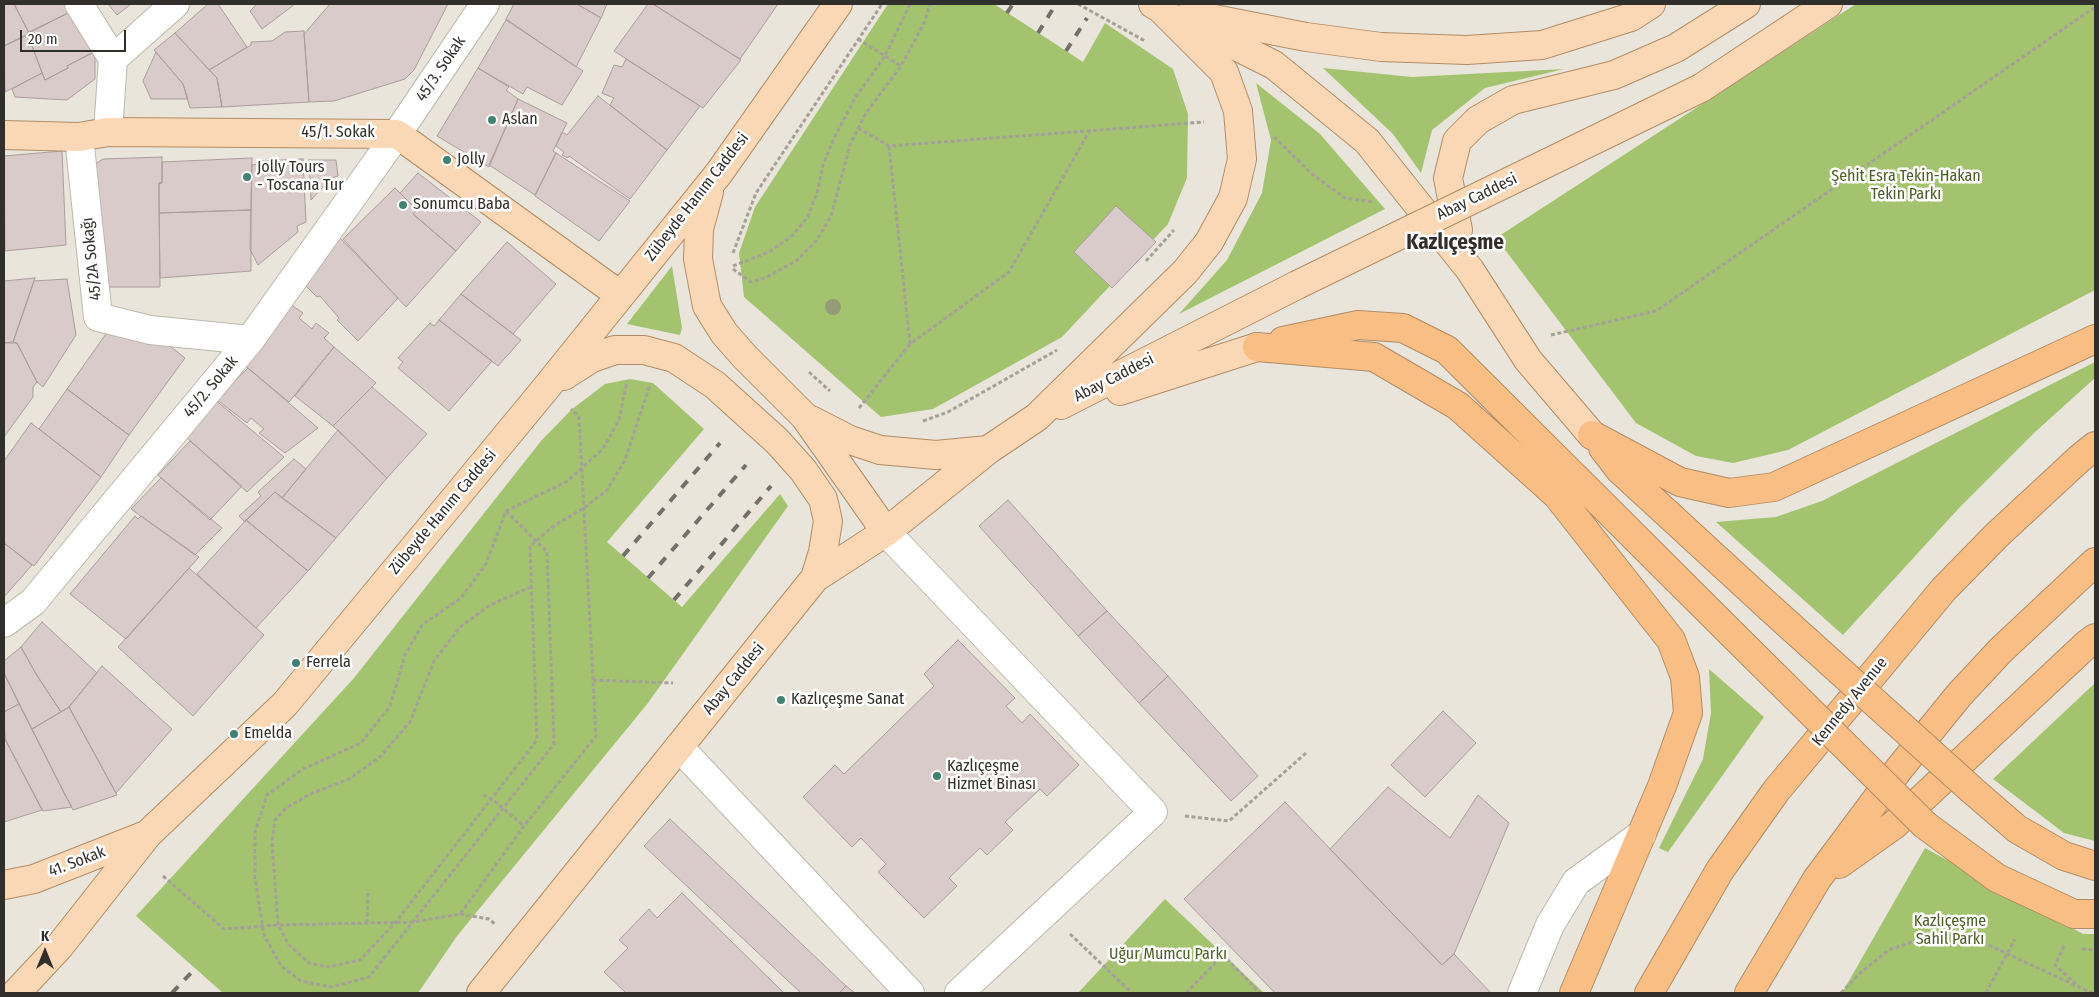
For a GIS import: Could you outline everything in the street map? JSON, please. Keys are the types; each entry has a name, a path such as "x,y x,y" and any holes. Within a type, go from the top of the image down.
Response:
{"highway":[{"path":"1257,347 1358,325 1403,328 1447,350 1925,825 1997,878 2074,914 2095,914"},
{"path":"1592,435 1680,482 1729,493 1774,487 2095,339"},
{"path":"1257,347 1374,357 1458,406 1557,495 1671,640 1685,677 1688,713 1642,834 1574,993"},
{"path":"1592,435 1620,470 1769,607 2017,829 2064,856 2095,866"},
{"name":"Kennedy Avenue","path":"1649,993 1720,870 1776,791 1944,590 1998,535 2095,446"},
{"path":"1749,993 1817,879 1899,769 1959,695 2001,650 2095,562"},
{"path":"1817,879 1894,825 2095,638"}],"main road":[{"path":"1470,270 1454,216 1448,178 1457,141 1478,120 1512,100 1614,75 1676,48 1746,4"},
{"name":"Abay Caddesi","path":"480,993 816,578 886,532 988,450 1037,417 1297,285 1701,88 1828,4"},
{"path":"1157,6 1274,65 1367,141 1470,270 1528,360 1592,435"},
{"path":"1157,6 1306,37 1381,47 1466,50 1542,45 1635,8"},
{"name":"Abay Caddesi","path":"1037,417 1185,272 1209,242 1233,198 1242,159 1238,111 1224,72 1157,6"},
{"name":"Zübeyde Hanım Caddesi","path":"16,993 58,947 148,834 285,704 546,388 718,173 833,12"},
{"name":"45/1. Sokak","path":"4,135 79,138 108,132 398,134 620,295"},
{"path":"718,173 707,197 699,229 698,260 707,306 724,332 744,356 805,417 886,532"},
{"path":"1037,417 1257,347"},
{"path":"546,388 592,358 615,350 644,350 674,358 715,385 777,441 803,470 823,499 828,521 816,578"},
{"path":"805,417 850,440 880,450 936,455 988,450"},
{"name":"41. Sokak","path":"4,885 34,879 148,834"}],"street":[{"path":"79,4 113,58 108,132"},
{"path":"113,58 175,4"},
{"name":"45/3. Sokak","path":"398,134 485,4"},
{"name":"45/2. Sokak","path":"4,623 33,602 250,340 398,134"},
{"name":"45/2A Sokağı","path":"79,138 98,317 150,330 250,340"},
{"path":"886,532 1153,812 959,993"},
{"path":"679,747 910,993"},
{"path":"1522,993 1550,925 1576,882 1642,834"}],"path":[{"path":"734,276 731,266 734,245 756,193 882,4"},
{"path":"731,266 769,252 793,235 806,218 817,193 824,165 835,136 855,98 885,56 910,4"},
{"path":"731,266 751,282 766,278 796,261 817,240 831,216 841,173 858,128 866,113 901,66 924,23 930,4"},
{"path":"1078,4 1153,45"},
{"path":"1550,335 1656,311 2095,7"},
{"path":"833,12 858,39 901,66"},
{"path":"1202,114 1205,130"},
{"path":"858,128 889,146 1204,122"},
{"path":"854,414 910,344 1009,272 1090,130"},
{"path":"1267,130 1312,174 1345,198 1420,208"},
{"path":"889,146 910,344"},
{"path":"1141,267 1180,224"},
{"path":"915,424 948,412 1064,346"},
{"path":"531,586 490,605 460,627 434,661 410,722 381,756 349,779 310,794 286,808 275,820 272,842 278,925 289,945 309,963 328,967 360,960 395,923 537,740 530,546 555,525 584,508 607,490 625,460 653,376 674,358"},
{"path":"803,366 832,394"},
{"path":"506,510 547,552 554,744 369,977 330,987 302,981 281,966 264,935 255,878 256,832 267,795 303,769 361,743 390,706 405,655 422,625 461,598 486,564 506,510 566,482 602,450 618,420 628,376"},
{"path":"163,876 224,929 263,925 413,922 460,914 524,826 596,736 579,417 546,388"},
{"path":"593,680 672,683"},
{"path":"1153,812 1228,821 1306,753"},
{"path":"483,795 492,799 524,826"},
{"path":"367,923 368,890"},
{"path":"1046,911 1132,993"},
{"path":"1841,993 1860,972 1888,950 1935,934 1971,937 2085,992 2092,993"},
{"path":"1986,993 2015,939"},
{"path":"2070,947 2062,946 2055,965 2085,992"},
{"path":"2079,948 2095,950"},
{"path":"1186,993 1223,956 1260,993"}],"green space":[{"path":"888,4 994,4 1083,62 1105,23 1173,69 1188,114 1187,178 1168,224 1062,337 933,409 881,417 744,297 739,253 755,207"},
{"name":"Şehit Esra Tekin-Hakan Tekin Parkı","path":"1856,4 2095,4 2095,290 1788,450 1733,463 1696,456 1636,423 1496,238"},
{"path":"1323,68 1412,77 1564,69 1485,88 1432,130 1421,173 1393,134"},
{"path":"1256,83 1320,134 1385,209 1179,314 1227,260 1262,193 1271,140"},
{"path":"672,266 682,328 680,335 627,324"},
{"path":"2095,362 2095,378 2034,433 1959,508 1843,635 1716,522 1776,517 1822,501"},
{"path":"630,379 653,383 704,429 607,542 682,607 780,494 788,506 648,703 457,936 418,993 223,993 136,916 354,678 541,441 571,410 605,384"},
{"path":"1709,669 1764,717 1668,852 1659,848 1703,759 1711,713"},
{"path":"2095,683 2095,841 2064,833 1993,779"},
{"name":"Kazlıçeşme Sahil Parkı","path":"1925,848 2083,934 2095,934 2095,993 1842,993"},
{"name":"Uğur Mumcu Parkı","path":"1165,899 1264,993 1078,993"}],"building":[{"path":"4,4 14,4 29,33 4,46"},
{"path":"14,4 67,4 70,15 68,13 29,33"},
{"path":"108,4 131,4 117,15"},
{"path":"208,4 218,4 247,47 209,70 175,33"},
{"path":"257,4 295,4 262,29 250,11"},
{"path":"330,4 448,4 414,70 405,79 334,101 309,102 304,34"},
{"path":"514,4 577,4 601,18 576,67 506,19"},
{"path":"577,4 607,4 601,18"},
{"path":"648,4 653,4 741,60 703,108 614,51"},
{"path":"653,4 778,4 740,59"},
{"path":"68,13 98,50 45,80 27,33"},
{"path":"506,20 583,71 562,105 527,87 523,94 478,68"},
{"path":"304,31 309,102 222,107 217,78 209,70 251,45 251,42 272,41 285,32"},
{"path":"175,33 217,78 222,107 190,108 183,84 154,50"},
{"path":"28,35 42,73 5,92 4,46"},
{"path":"95,51 95,79 67,100 15,97 12,89 42,73 45,80"},
{"path":"156,52 183,84 188,99 151,99 143,81"},
{"path":"626,59 700,106 667,150 610,105 614,98 602,93 614,65 622,67"},
{"path":"478,68 509,87 506,90 518,99 489,167 437,136"},
{"path":"598,96 667,150 630,199 569,156 568,158 562,155 564,152 556,146 562,132 567,135"},
{"path":"518,99 567,123 553,151 556,153 535,195 489,165"},
{"path":"62,151 66,245 5,251 4,156"},
{"path":"556,153 630,201 599,241 535,196"},
{"path":"162,157 162,183 159,183 160,287 108,287 94,165 103,159"},
{"path":"252,158 251,210 159,213 159,183 162,183 162,162"},
{"path":"303,159 306,222 297,226 298,232 258,265 250,249 252,165 261,164 261,161"},
{"path":"309,160 336,160 338,176 331,178 311,200"},
{"path":"418,173 481,222 456,251 413,214 417,210 400,193"},
{"path":"395,188 417,210 413,214 456,251 406,307 343,239"},
{"path":"1116,206 1156,242 1112,288 1074,252"},
{"path":"251,210 251,271 160,278 159,213"},
{"path":"340,238 398,298 358,341 337,320 339,318 320,296 317,297 301,281"},
{"path":"507,242 556,284 513,334 461,294"},
{"path":"35,278 13,342 4,343 4,281"},
{"path":"67,279 76,335 43,387 37,382 17,343 13,342 34,281"},
{"path":"461,294 521,340 498,366 439,320"},
{"path":"290,304 303,313 299,318 312,329 316,323 329,333 324,338 334,347 289,402 238,360"},
{"path":"439,320 492,361 449,411 398,368 403,362 398,358 430,323 434,326"},
{"path":"113,324 156,335 185,358 129,435 67,389"},
{"path":"4,343 17,343 37,382 33,387 33,397 4,437"},
{"path":"334,347 376,383 333,426 295,396"},
{"path":"248,368 318,428 285,453 259,433 264,429 251,418 247,423 216,399"},
{"path":"372,387 427,434 387,478 333,426"},
{"path":"67,389 129,435 101,477 39,429"},
{"path":"214,399 284,457 247,492 184,435"},
{"path":"31,423 101,477 34,566 4,543 4,461"},
{"path":"338,430 387,478 336,538 282,498"},
{"path":"190,441 242,486 210,520 158,475"},
{"path":"294,459 306,469 282,498 275,492 245,522 239,516 261,496 258,492"},
{"path":"161,478 222,528 195,555 131,509"},
{"path":"275,492 336,538 308,571 246,520"},
{"path":"1008,500 1107,611 1078,636 979,526"},
{"path":"135,516 138,519 141,516 199,557 126,639 70,594"},
{"path":"246,520 308,571 256,628 197,574"},
{"path":"4,543 32,565 4,597"},
{"path":"189,568 264,635 193,716 118,647"},
{"path":"1107,611 1168,676 1139,703 1078,636"},
{"path":"42,622 97,673 69,707 61,712 21,647"},
{"path":"958,640 1015,698 1006,706 1022,723 1030,714 1079,765 1047,796 1040,789 1005,822 1013,830 987,855 980,848 949,878 957,886 924,918 878,872 886,864 861,838 852,847 803,797 835,765 844,774 934,686 924,674"},
{"path":"21,647 61,712 32,729 4,673 4,661"},
{"path":"102,666 172,729 116,793 69,707"},
{"path":"4,673 19,704 4,712"},
{"path":"1168,676 1258,776 1231,801 1139,703"},
{"path":"19,704 72,807 43,811 5,739 4,712"},
{"path":"69,707 117,795 73,810 32,729"},
{"path":"1443,711 1476,743 1425,797 1391,765"},
{"path":"4,740 42,810 4,822"},
{"path":"1388,787 1450,838 1478,795 1509,823 1454,954 1442,965 1330,849"},
{"path":"1285,802 1442,965 1454,954 1491,993 1275,993 1184,899"},
{"path":"670,819 846,986 839,993 801,993 644,846"},
{"path":"682,893 784,993 626,993 604,972 628,948 619,940 649,909 657,918"},
{"path":"846,986 855,993 839,993"}],"railway":[{"path":"1007,13 1013,4"},
{"path":"1038,33 1056,4"},
{"path":"1066,51 1087,18"},
{"path":"623,556 720,443"},
{"path":"648,578 746,465"},
{"path":"674,600 771,486"},
{"path":"172,993 193,971"}],"place":[{"name":"Aslan","path":"492,120"},
{"name":"Jolly","path":"447,160"},
{"name":"Jolly Tours - Toscana Tur","path":"247,177"},
{"name":"Sonumcu Baba","path":"403,205"},
{"name":"Ferrela","path":"296,663"},
{"name":"Kazlıçeşme Sanat","path":"781,700"},
{"name":"Emelda","path":"234,734"},
{"name":"Kazlıçeşme Hizmet Binası","path":"937,776"}],"district":[{"name":"Kazlıçeşme","path":"1455,243"}]}
